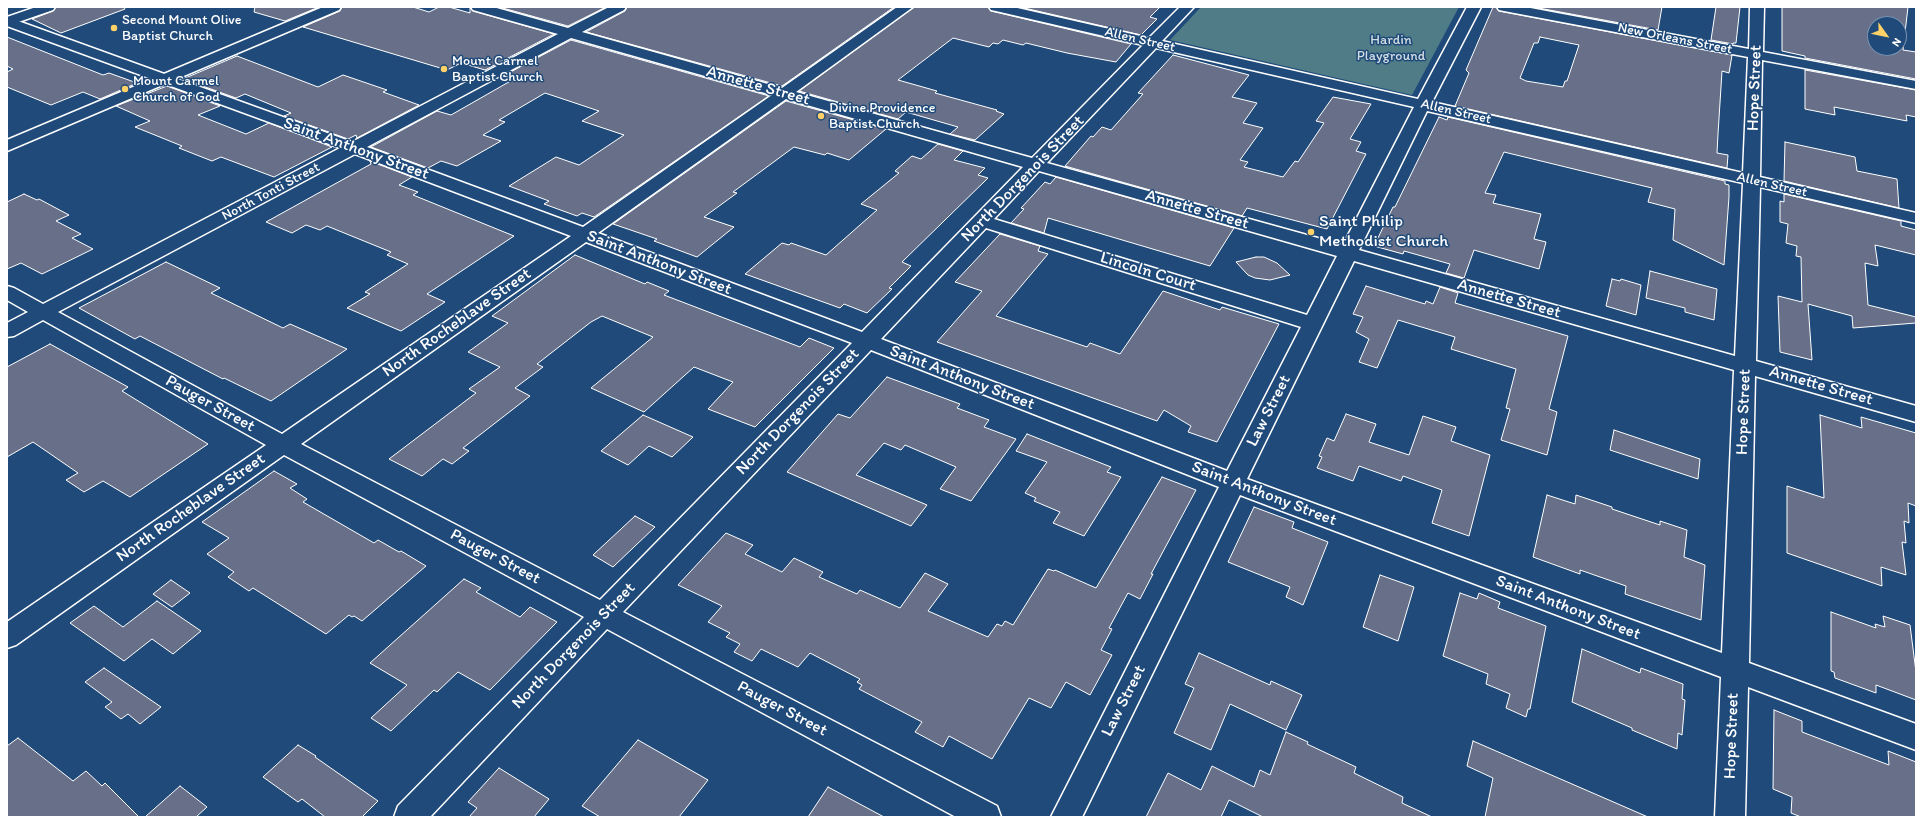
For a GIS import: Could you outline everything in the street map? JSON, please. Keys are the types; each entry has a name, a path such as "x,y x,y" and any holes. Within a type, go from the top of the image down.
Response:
{"street":[{"path":"7,21 48,7"},
{"path":"7,146 334,7"},
{"name":"Annette Street","path":"478,7 1916,414"},
{"name":"North Tonti Street","path":"7,331 619,7"},
{"name":"North Rocheblave Street","path":"7,637 584,235 906,7"},
{"name":"Allen Street","path":"996,7 1916,218"},
{"name":"North Dorgenois Street","path":"409,817 1187,7"},
{"name":"Law Street","path":"1066,817 1423,104 1474,7"},
{"name":"New Orleans Street","path":"1504,7 1916,85"},
{"name":"Hope Street","path":"1730,817 1758,7"},
{"name":"Saint Anthony Street","path":"7,21 355,148 867,341 1233,483 1735,671 1916,737"},
{"name":"Lincoln Court","path":"983,221 1313,324"},
{"name":"Pauger Street","path":"7,292 282,444 986,817"}],"green space":[{"name":"Hardin Playground","path":"1201,7 1459,7 1412,95 1170,40"}],"building":[{"path":"56,7 124,7 125,9 61,33 32,19 53,11"},
{"path":"255,7 319,7 285,21 254,12"},
{"path":"342,7 413,7 429,12 439,7 449,7 470,13 470,8 473,11 554,34 485,70 461,63 447,70 303,27 340,11"},
{"path":"499,7 606,7 568,26"},
{"path":"627,7 894,7 782,86 586,32 625,11"},
{"path":"914,7 988,7 991,11 1131,44 1116,62 1067,53 1026,43 1023,45 1003,40 998,44 993,43 989,47 953,38 898,80 937,91 935,93 997,110 996,111 1004,114 975,140 950,134 958,127 906,112 898,119 799,91"},
{"path":"1020,7 1160,7 1150,17 1157,19 1141,35"},
{"path":"1493,7 1496,7 1499,11 1732,55 1729,73 1722,71 1717,153 1728,155 1727,168 1455,106 1469,73 1466,70","holes":["1540,37 1579,45 1567,81 1565,81 1563,87 1526,81 1520,78 1534,43 1538,43"]},
{"path":"1533,7 1662,7 1658,30"},
{"path":"1716,7 1740,7 1736,43 1733,44 1711,40"},
{"path":"1782,7 1908,7 1907,16 1867,16 1867,56 1907,56 1907,51 1916,52 1916,79 1805,58 1805,56 1782,51"},
{"path":"7,37 103,75 109,73 137,83 100,99 83,92 51,105 7,87 7,72 13,69 7,66"},
{"path":"571,40 769,96 594,217 582,213 577,216 544,204 549,201 509,186 556,157 579,165 624,135 582,121 599,111 545,93 499,120 505,122 483,135 501,141 457,166 441,161 428,168 371,147 437,111 451,115 514,79 503,76"},
{"path":"1173,55 1249,75 1232,97 1257,103 1243,123 1263,128 1240,160 1248,162 1244,167 1283,177 1295,161 1298,162 1324,123 1316,121 1333,97 1371,104 1350,139 1361,142 1356,151 1366,154 1327,229 1247,208 1242,216 1065,166 1091,136 1093,137 1102,127 1111,130 1143,94 1138,93"},
{"path":"237,56 318,87 343,75 387,90 383,92 419,105 357,138 356,135 348,139 284,116 291,113 245,94 236,98 183,79"},
{"path":"1805,70 1916,90 1916,117 1906,115 1907,121 1834,107 1835,115 1805,109"},
{"path":"167,86 220,106 198,115 246,134 269,123 332,147 274,177 221,157 212,161 179,148 182,146 135,127 150,121 116,106"},
{"path":"786,101 886,129 849,160 827,153 825,155 794,147 733,192 737,193 704,217 734,227 697,257 654,241 657,239 613,224"},
{"path":"1439,117 1447,120 1448,117 1725,181 1725,184 1729,185 1729,197 1724,265 1673,240 1675,209 1648,202 1652,188 1504,152 1485,193 1496,195 1493,203 1541,214 1534,239 1546,242 1539,269 1474,250 1464,278 1446,273 1450,264 1404,251 1403,254 1374,246 1393,207 1395,207"},
{"path":"1785,142 1855,157 1857,171 1897,179 1899,208 1784,181"},
{"path":"938,144 963,151 954,160 985,168 978,175 988,178 902,262 911,266 889,288 892,289 867,313 844,304 840,308 745,274 782,243 789,245 791,243 826,255 877,210 861,204 899,173 895,171 912,156 921,159"},
{"path":"370,161 412,177 399,185 418,192 413,195 514,236 427,294 445,302 401,331 347,308 370,294 365,292 408,264 387,255 391,252 327,226 320,230 306,225 292,233 266,222 371,164"},
{"path":"1056,177 1234,228 1210,266 1048,218 1044,233 1011,223 1024,209 1021,208 1045,182 1050,184"},
{"path":"24,194 37,200 39,199 69,215 56,221 81,234 72,238 93,249 42,274 21,263 7,269 7,202"},
{"path":"1784,194 1901,221 1901,226 1916,230 1916,255 1875,245 1878,266 1865,263 1868,305 1916,317 1916,323 1853,328 1852,316 1808,304 1812,360 1780,352 1778,296 1802,302 1801,257 1796,256 1797,246 1786,243 1788,224 1780,222 1780,201 1784,202"},
{"path":"1000,234 1040,246 1038,251 1048,254 996,316 1087,347 1090,343 1120,354 1163,291 1220,310 1222,307 1279,324 1217,442 1188,432 1191,426 1164,410 1157,421 937,342 982,291 955,282"},
{"path":"575,255 645,284 647,282 669,291 664,295 800,347 809,338 834,348 755,427 708,409 733,382 694,367 644,412 591,388 653,337 602,316 591,322 537,364 543,367 515,388 530,396 463,448 469,451 452,464 443,459 422,476 389,459 476,393 469,389 500,367 468,352 508,323 492,316"},
{"path":"1256,257 1264,257 1277,263 1290,275 1270,280 1255,278 1248,275 1236,262"},
{"path":"166,262 220,288 211,293 283,328 290,324 347,349 271,401 224,378 223,379 140,336 135,339 79,308"},
{"path":"1650,271 1717,289 1714,320 1685,312 1685,308 1646,298"},
{"path":"1612,279 1620,281 1621,279 1641,285 1636,315 1606,306"},
{"path":"1366,286 1425,304 1426,301 1433,304 1440,287 1458,293 1455,303 1568,336 1549,409 1557,412 1547,455 1501,440 1510,409 1506,408 1516,369 1451,349 1455,337 1398,320 1377,368 1359,362 1369,339 1356,332 1363,317 1353,314"},
{"path":"50,344 128,387 122,391 208,444 130,497 103,481 84,492 66,480 78,473 33,442 7,457 7,367"},
{"path":"887,377 960,404 957,408 989,420 984,427 1016,439 971,501 940,489 956,467 905,445 901,450 884,443 856,475 927,505 911,526 787,472 838,414 850,418"},
{"path":"1346,414 1376,424 1369,442 1409,455 1423,416 1456,427 1451,441 1490,455 1469,536 1432,523 1442,490 1403,476 1401,481 1359,466 1353,481 1317,468 1322,457 1319,456 1327,438 1334,441"},
{"path":"643,415 693,437 672,457 649,446 628,465 601,451"},
{"path":"1820,415 1862,428 1861,417 1916,433 1916,506 1908,503 1909,523 1904,521 1906,543 1902,542 1906,575 1881,567 1882,586 1787,553 1787,486 1824,498"},
{"path":"1614,430 1700,459 1698,479 1610,450"},
{"path":"1027,434 1111,467 1107,472 1121,477 1084,536 1053,523 1060,512 1034,501 1036,498 1025,493 1047,462 1016,451"},
{"path":"274,471 297,484 290,488 307,499 303,502 374,543 378,540 399,552 401,551 426,566 362,621 349,615 326,634 253,588 249,591 228,577 234,572 207,554 229,538 202,522"},
{"path":"1162,477 1196,490 1151,574 1153,574 1140,599 1128,593 1109,628 1112,629 1101,650 1112,655 1090,695 1066,682 1051,708 1029,698 992,759 949,736 943,747 915,732 922,722 859,689 862,685 857,682 860,679 810,653 798,667 761,649 752,661 734,652 740,644 726,637 730,633 708,622 722,606 678,585 726,533 753,545 745,554 782,572 794,558 823,572 819,577 857,594 860,590 900,608 925,573 948,584 928,611 988,637 997,624 1002,626 1005,621 1013,625 1048,569 1055,570 1096,588"},
{"path":"1547,495 1575,504 1576,495 1660,525 1660,521 1687,530 1684,557 1705,565 1701,620 1625,594 1626,586 1580,570 1580,574 1533,557"},
{"path":"1254,507 1294,522 1292,528 1328,542 1303,605 1286,597 1290,587 1228,562"},
{"path":"635,516 655,527 613,567 593,555"},
{"path":"1380,575 1414,587 1398,641 1363,627"},
{"path":"464,579 481,588 476,592 520,617 530,607 557,622 490,690 458,672 437,692 434,690 391,731 371,718 407,685 370,663"},
{"path":"171,580 190,593 172,607 153,594"},
{"path":"1460,593 1477,599 1479,593 1500,602 1498,608 1546,626 1530,709 1528,709 1526,717 1506,708 1510,694 1486,684 1488,674 1443,656"},
{"path":"157,601 201,631 173,654 152,639 124,661 70,623 94,606 123,627"},
{"path":"1831,612 1876,628 1875,624 1885,627 1883,616 1910,625 1916,672 1916,700 1876,685 1876,693 1835,678 1834,672 1831,671"},
{"path":"1582,649 1640,673 1641,668 1683,684 1682,699 1685,700 1682,735 1678,733 1677,749 1572,702"},
{"path":"1199,653 1270,685 1271,681 1302,695 1286,730 1230,704 1211,750 1174,733 1194,688 1185,684"},
{"path":"104,668 161,707 140,724 128,714 121,719 105,707 112,702 85,682"},
{"path":"1774,710 1802,721 1802,732 1889,765 1888,751 1916,762 1916,817 1801,817 1791,813 1792,797 1773,789"},
{"path":"1286,732 1308,742 1307,744 1356,767 1354,773 1403,797 1402,803 1432,817 1263,817 1229,800 1221,817 1146,817 1168,773 1201,790 1212,766 1254,787 1260,770 1270,775"},
{"path":"18,738 73,781 86,771 102,786 105,783 139,817 7,817 7,746"},
{"path":"638,740 708,780 679,817 600,817 582,806"},
{"path":"1473,741 1648,817 1485,817 1493,778 1467,766"},
{"path":"298,745 316,756 315,757 378,801 362,817 325,817 302,799 298,802 263,777"},
{"path":"499,768 549,799 534,817 469,817 477,808 468,802"},
{"path":"180,786 207,807 196,817 145,817"},
{"path":"828,787 884,817 808,817"}],"place":[{"name":"Second Mount Olive Baptist Church","path":"114,28"},
{"name":"Mount Carmel Baptist Church","path":"444,69"},
{"name":"Mount Carmel Church of God","path":"125,89"},
{"name":"Divine Providence Baptist Church","path":"821,116"},
{"name":"Saint Philip Methodist Church","path":"1311,232"}]}
